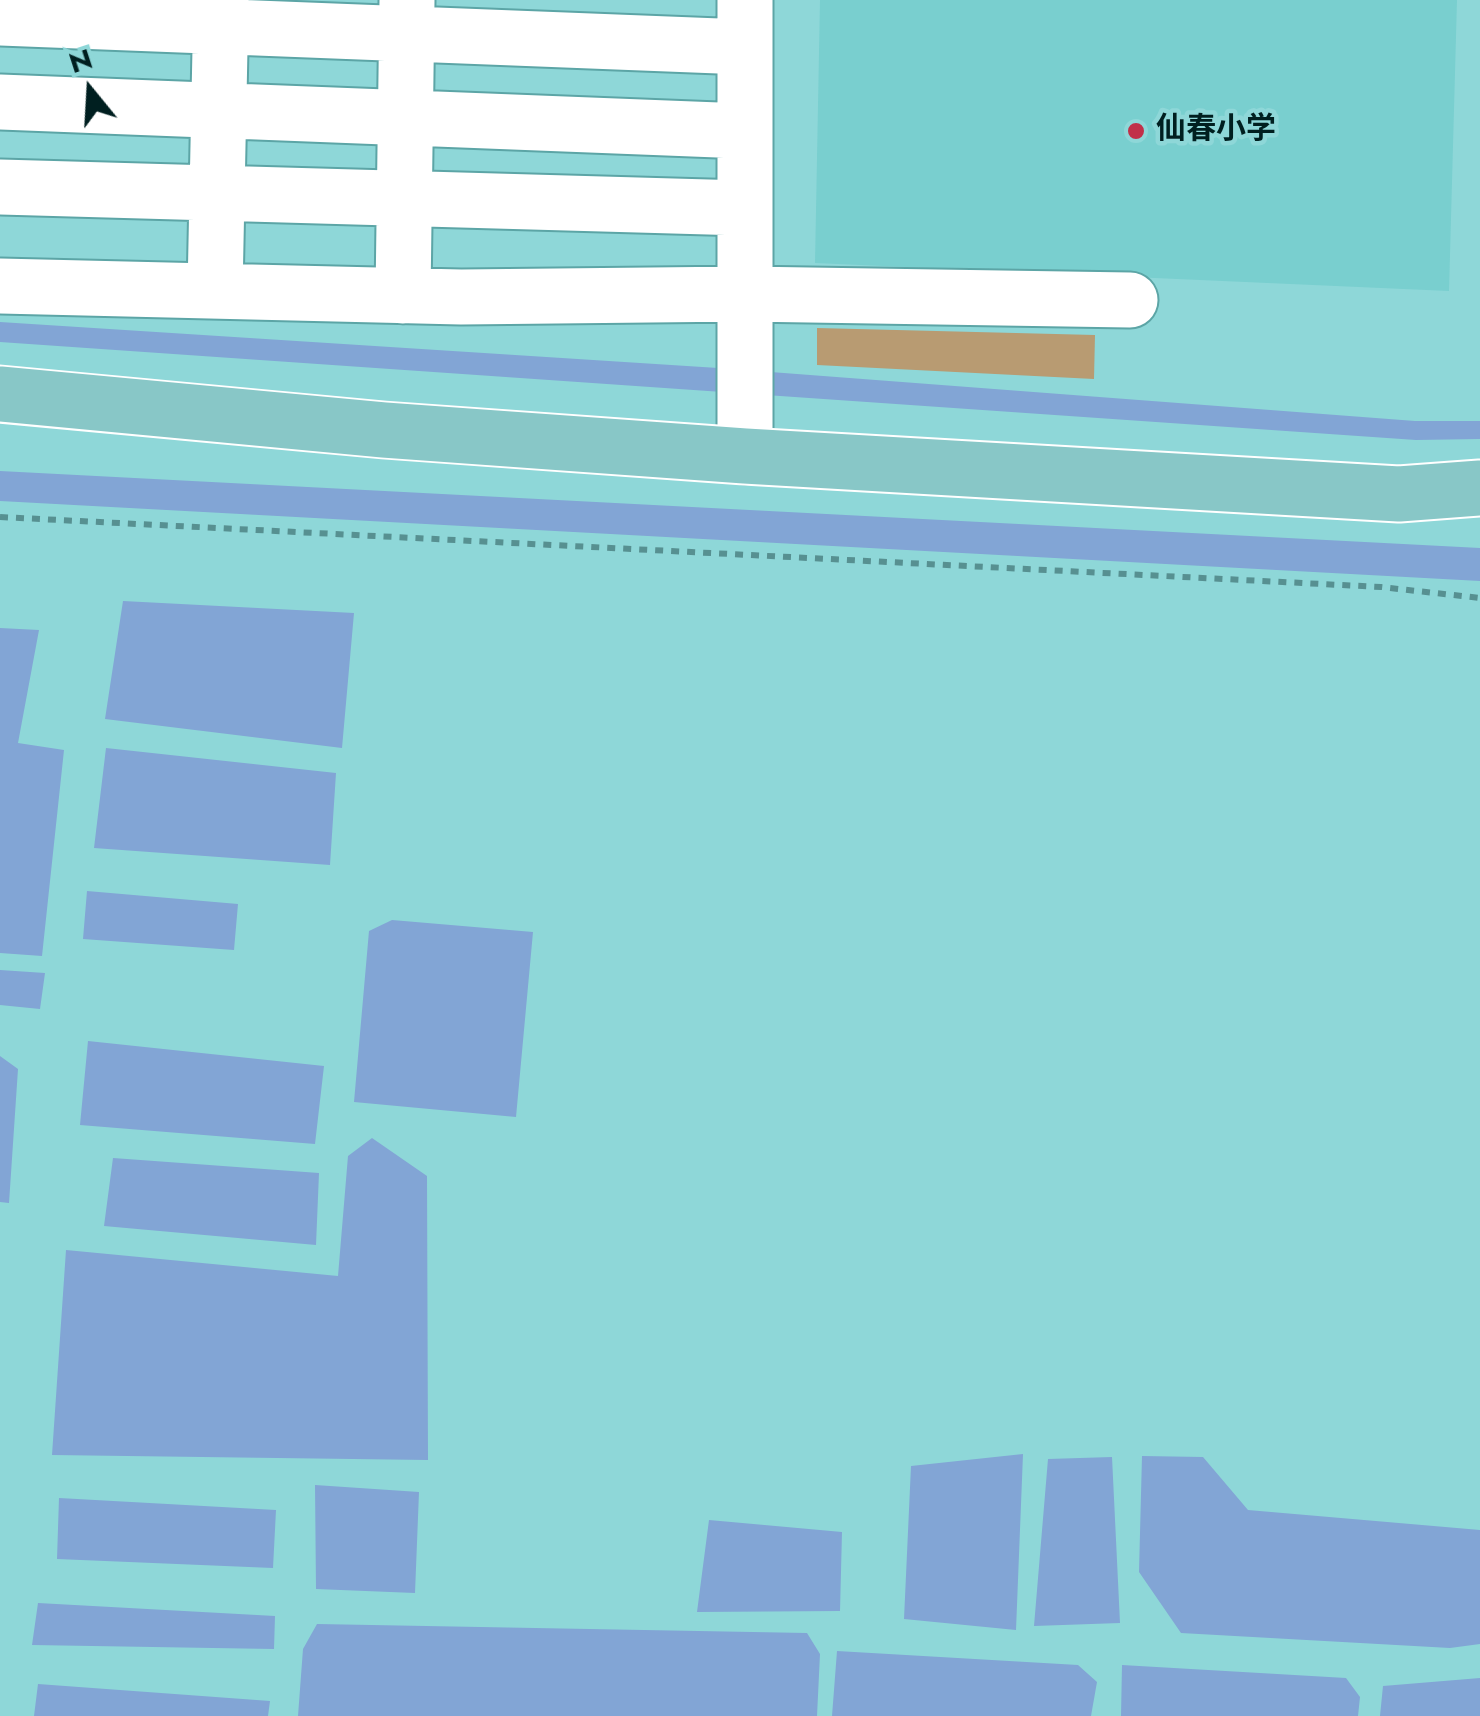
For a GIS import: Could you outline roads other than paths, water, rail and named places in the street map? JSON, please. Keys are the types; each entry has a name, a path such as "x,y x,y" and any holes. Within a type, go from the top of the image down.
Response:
{"main road":[{"path":"0,394 384,430 745,456 1400,494 1480,488"}],"street":[{"path":"214,291 221,13"},
{"path":"0,18 221,13 745,24 745,456"},
{"path":"403,296 407,17"},
{"path":"0,102 744,132"},
{"path":"0,187 744,208"},
{"path":"0,286 403,296 745,294 1130,300"}],"place":[{"name":"仙春小学","path":"1136,131"}]}
